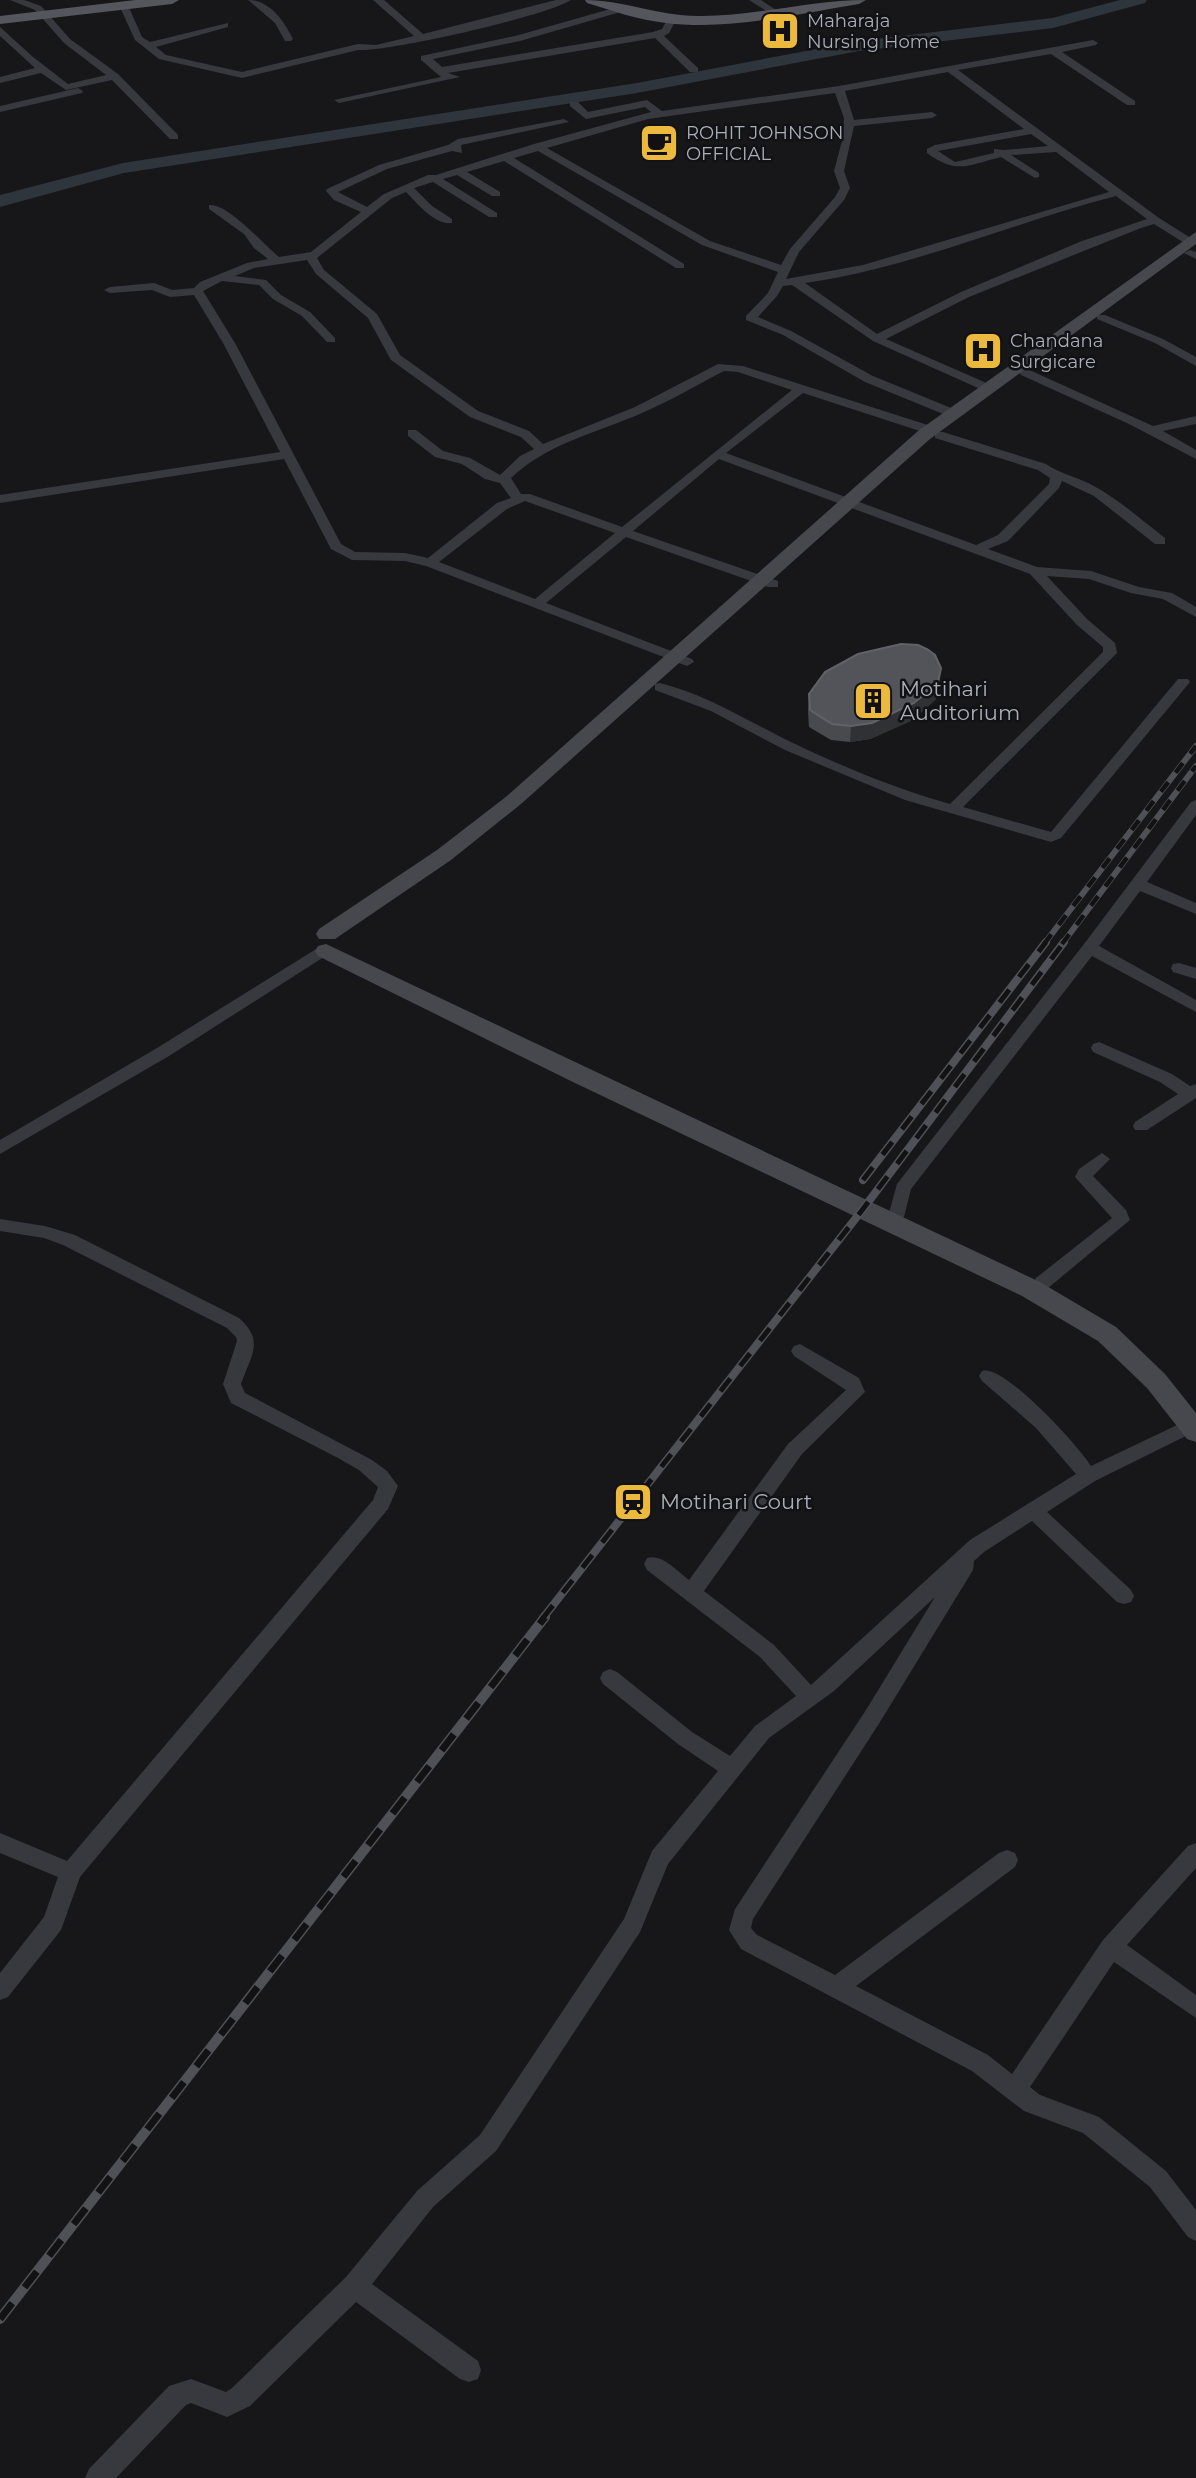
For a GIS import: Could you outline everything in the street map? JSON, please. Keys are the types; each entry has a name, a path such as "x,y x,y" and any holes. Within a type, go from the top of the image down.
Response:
{"main road":[{"path":"0,20 144,1 172,0"},
{"path":"592,0 671,20 715,20 859,0"},
{"path":"935,433 1050,357 1194,247"},
{"path":"327,945 514,800 681,660 935,433 953,413 1194,247"},
{"path":"327,945 481,840 660,687 681,660"},
{"path":"327,945 1042,1283 1102,1317 1122,1332 1176,1383 1194,1421"},
{"path":"327,945 1042,1295 1107,1334 1194,1421"}],"street":[{"path":"15,0 33,6 43,14 67,41 114,76 174,137"},
{"path":"253,0 279,22 288,39"},
{"path":"378,0 422,38"},
{"path":"124,5 134,32 147,46 172,60 244,75 356,47 376,48 422,38 518,15 566,0"},
{"path":"754,0 774,12"},
{"path":"449,78 425,58 498,43 621,9"},
{"path":"339,100 657,34 666,31 671,20"},
{"path":"147,46 225,25"},
{"path":"0,30 24,54 65,87 114,76"},
{"path":"657,34 694,70"},
{"path":"498,43 517,61"},
{"path":"110,290 154,286 173,294 197,291 218,278 251,265 275,259 310,256 388,197 407,187 432,177 615,124 839,89 1093,43"},
{"path":"1051,49 1131,103"},
{"path":"439,71 517,61"},
{"path":"0,80 45,69"},
{"path":"951,70 1194,247"},
{"path":"0,109 85,89 81,84"},
{"path":"839,89 848,111 849,124 839,171 846,184 843,193 810,231 784,270 773,294 751,316 752,320 787,333 869,379 953,413"},
{"path":"574,104 586,116 647,103 660,115"},
{"path":"849,124 932,115"},
{"path":"454,147 453,144 457,142 564,122"},
{"path":"1034,130 935,148 931,151 952,165 1002,154 1058,149"},
{"path":"981,139 1035,175"},
{"path":"538,146 556,159 574,166 706,243 784,270"},
{"path":"454,147 474,165"},
{"path":"369,212 338,198 331,191 383,167 454,147"},
{"path":"504,156 680,266"},
{"path":"456,170 496,194"},
{"path":"432,177 493,215"},
{"path":"407,187 428,208 448,221"},
{"path":"779,283 796,282 923,253 1046,210 1117,193"},
{"path":"213,207 248,232 258,246 275,259"},
{"path":"877,339 920,314 967,293 1107,234 1155,220"},
{"path":"310,256 320,272 373,316 395,357 474,414 525,434 541,449"},
{"path":"218,278 260,281 277,298 306,314 331,340"},
{"path":"796,282 877,339 987,388"},
{"path":"197,291 229,343 289,454 330,538 341,551 352,556 405,557 430,563 681,660"},
{"path":"1101,317 1159,341 1196,362"},
{"path":"505,481 517,464 541,449 639,410 722,367 733,367 1078,481 1160,541"},
{"path":"1025,372 1154,429 1196,455"},
{"path":"537,604 717,454 802,389"},
{"path":"1154,429 1196,421"},
{"path":"412,433 439,454 466,461 489,476 505,481 517,498"},
{"path":"0,499 289,454"},
{"path":"717,454 1035,571 1091,575 1136,590 1167,596 1196,613"},
{"path":"974,550 997,542 1014,529 1055,485 1056,475"},
{"path":"430,563 502,506 517,498 534,498 766,582"},
{"path":"952,810 1112,650 1111,646 1072,612 1035,571"},
{"path":"660,687 716,708 790,747 865,780 952,810 1048,837 1054,836 1183,682"},
{"path":"898,1213 903,1188 1090,948 1196,805"},
{"path":"1136,883 1196,909"},
{"path":"0,1139 327,945"},
{"path":"0,1149 163,1052 327,945"},
{"path":"1090,948 1196,1007"},
{"path":"1179,968 1196,974"},
{"path":"1099,1048 1193,1092 1141,1126"},
{"path":"1042,1283 1121,1220 1119,1214 1084,1177 1087,1171 1102,1159"},
{"path":"0,1225 45,1232 69,1240 233,1323 244,1334 246,1341 232,1384 238,1398 364,1464 386,1479 388,1486 381,1504 71,1872 53,1923 0,1990"},
{"path":"691,1593 795,1449 856,1392 852,1383 800,1351"},
{"path":"988,1376 1038,1420 1080,1463 1088,1476"},
{"path":"98,2478 178,2395 191,2391 227,2405 241,2397 355,2286 425,2199 480,2151 498,2130 632,1925 660,1858 732,1768 775,1720 827,1685 977,1546 1088,1476 1194,1421"},
{"path":"1032,1510 1124,1596"},
{"path":"977,1546 873,1716 740,1923 742,1936 980,2063 1032,2103 1079,2118 1103,2133 1158,2179 1196,2229"},
{"path":"654,1564 766,1651 809,1697"},
{"path":"610,1678 685,1738 732,1768"},
{"path":"0,1843 71,1872"},
{"path":"836,1987 1007,1860"},
{"path":"1014,2091 1111,1947 1194,1860"},
{"path":"1111,1947 1196,2008"},
{"path":"355,2286 469,2370"}],"building":[{"name":"Motihari Auditorium","path":"901,644 918,645 927,649 935,655 941,668 938,683 914,703 872,723 851,726 832,724 810,710 809,694 825,672 858,654"}],"waterway":[{"path":"0,201 123,168 637,88 859,46 1053,23 1139,0"}],"railway":[{"path":"1044,944 1196,746"},
{"path":"1062,944 1196,766"},
{"path":"863,1180 1046,942"},
{"path":"543,1618 863,1209 1064,942"},
{"path":"0,2319 545,1617"}],"place":[{"name":"Maharaja Nursing Home","path":"780,31"},
{"name":"ROHIT JOHNSON OFFICIAL","path":"659,143"},
{"name":"Chandana Surgicare","path":"983,351"},
{"name":"Motihari Auditorium","path":"873,701"},
{"name":"Motihari Court","path":"633,1502"}]}
